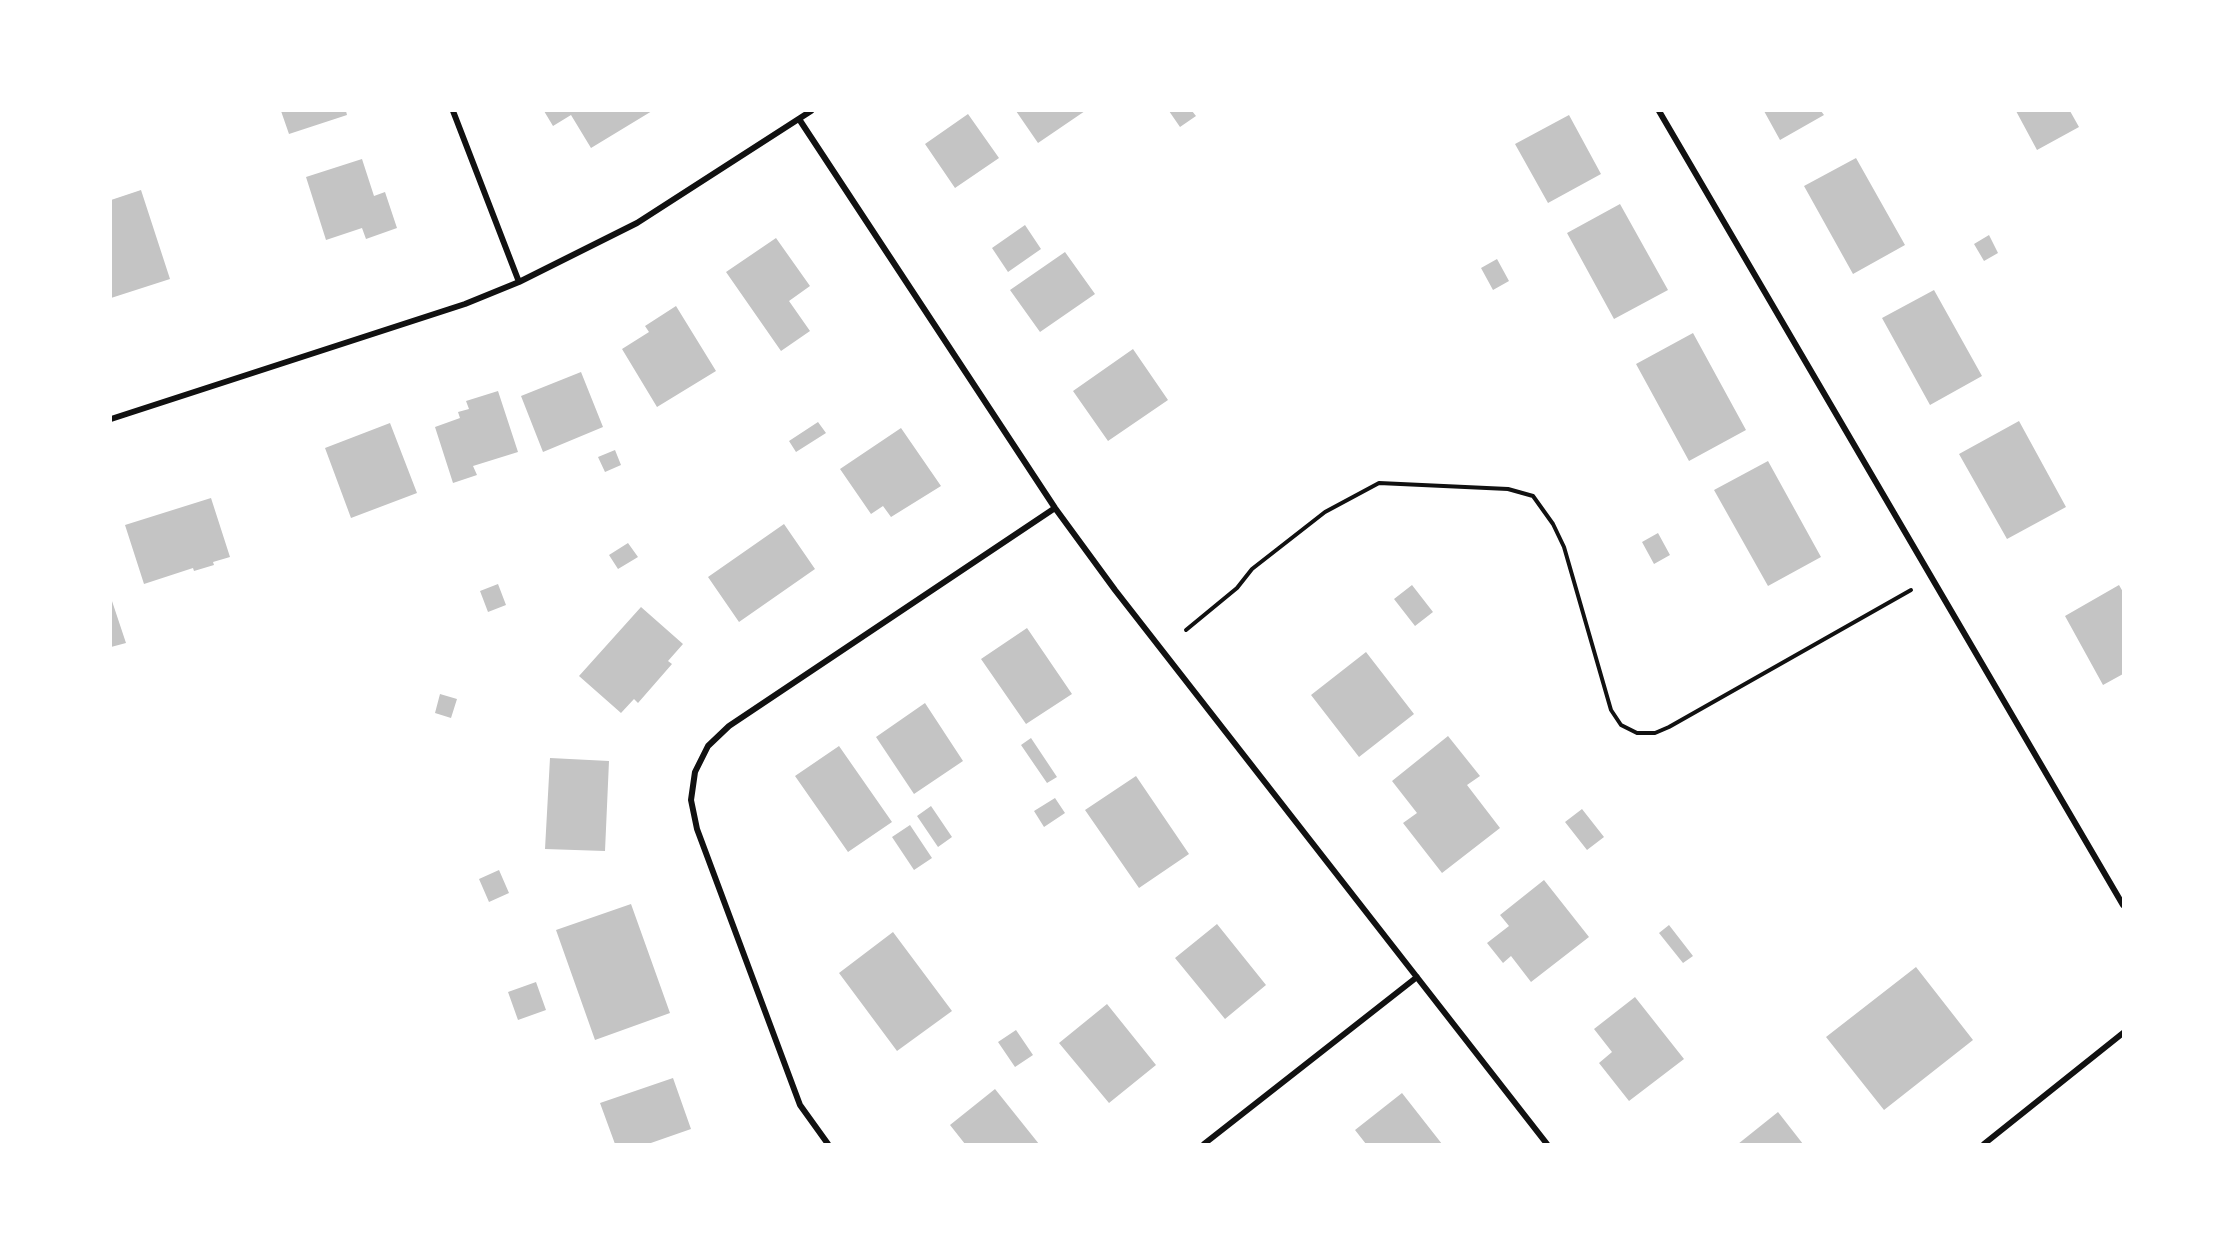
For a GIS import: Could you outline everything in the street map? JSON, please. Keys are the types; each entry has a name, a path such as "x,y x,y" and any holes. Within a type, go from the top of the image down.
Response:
{"street":[{"path":"453,111 519,282"},
{"path":"111,419 465,304 519,282 637,223 811,111"},
{"path":"1659,111 2123,905"},
{"path":"799,119 1055,508 1161,651 1546,1144"},
{"path":"828,1144 800,1105 788,1077 696,829 691,800 695,772 708,746 729,726 1055,508"},
{"path":"1204,1144 1417,977"},
{"path":"1984,1144 2123,1033"}],"path":[{"path":"1186,630 1237,588 1252,569 1325,512 1379,483 1522,491 1533,496 1542,507 1564,548 1611,710 1621,725 1647,735 1669,727 1931,578"}],"building":[{"path":"281,111 346,111 347,115 289,134"},
{"path":"544,111 652,111 591,148 571,115 553,126"},
{"path":"1016,111 1085,111 1038,143"},
{"path":"1169,111 1192,111 1196,116 1180,127"},
{"path":"1764,111 1821,111 1824,115 1780,140"},
{"path":"2016,111 2070,111 2079,127 2037,150"},
{"path":"968,114 999,158 955,188 925,144"},
{"path":"1569,115 1601,174 1548,203 1515,144"},
{"path":"1856,158 1905,245 1853,274 1804,186"},
{"path":"362,159 374,196 385,192 397,228 366,239 362,228 326,240 306,177"},
{"path":"141,190 170,279 111,298 111,200"},
{"path":"1620,204 1668,290 1614,319 1567,233"},
{"path":"1025,225 1041,249 1008,272 992,248"},
{"path":"1989,235 1998,253 1984,261 1974,244"},
{"path":"776,238 810,286 789,301 810,331 781,351 726,272"},
{"path":"1065,252 1095,294 1040,332 1010,290"},
{"path":"1497,259 1509,281 1493,290 1481,268"},
{"path":"1934,290 1982,376 1930,405 1882,318"},
{"path":"676,306 716,371 657,407 622,349 649,332 645,326"},
{"path":"1693,333 1746,430 1689,461 1636,364"},
{"path":"1133,349 1168,400 1108,441 1073,391"},
{"path":"581,372 603,427 543,452 521,396"},
{"path":"498,391 518,452 473,466 477,475 453,483 435,427 460,418 458,412 469,409 466,401"},
{"path":"2019,421 2066,507 2007,539 1959,454"},
{"path":"818,422 826,433 796,452 789,441"},
{"path":"390,423 417,493 351,518 325,448"},
{"path":"901,428 941,486 891,517 883,506 871,514 840,469"},
{"path":"615,450 621,465 605,472 598,457"},
{"path":"1768,461 1821,557 1768,586 1714,490"},
{"path":"211,498 230,557 213,562 214,565 194,571 193,568 144,584 125,525"},
{"path":"784,524 815,569 739,622 708,577"},
{"path":"1658,533 1670,555 1654,564 1642,542"},
{"path":"628,543 638,557 618,569 609,555"},
{"path":"498,584 506,605 488,612 480,591"},
{"path":"1412,585 1433,612 1415,626 1394,599"},
{"path":"2119,585 2123,592 2123,674 2103,685 2065,616"},
{"path":"111,598 126,643 111,647"},
{"path":"641,607 683,644 668,661 672,664 638,703 634,699 621,713 579,676"},
{"path":"1027,628 1072,694 1026,724 981,659"},
{"path":"1366,652 1414,714 1359,757 1311,695"},
{"path":"440,694 457,699 451,718 435,713"},
{"path":"925,703 963,761 914,794 876,737"},
{"path":"1448,736 1480,776 1467,785 1500,828 1442,873 1403,823 1417,813 1392,781"},
{"path":"1031,738 1057,777 1047,783 1021,745"},
{"path":"839,746 892,822 848,852 795,776"},
{"path":"550,758 609,761 605,851 545,849"},
{"path":"1136,776 1189,854 1139,888 1085,810"},
{"path":"1055,798 1065,813 1044,827 1034,811"},
{"path":"931,806 952,837 938,847 917,816"},
{"path":"1582,809 1604,837 1587,850 1565,822"},
{"path":"910,825 932,858 914,870 892,837"},
{"path":"499,870 509,893 489,902 479,879"},
{"path":"1544,880 1589,937 1531,982 1511,956 1503,963 1487,943 1509,926 1500,915"},
{"path":"631,904 670,1013 595,1040 556,930"},
{"path":"1217,924 1266,985 1225,1019 1175,958"},
{"path":"1669,925 1693,956 1683,963 1659,933"},
{"path":"893,932 952,1011 897,1051 839,973"},
{"path":"1916,967 1973,1040 1884,1110 1826,1037"},
{"path":"536,982 546,1010 518,1020 508,992"},
{"path":"1635,997 1684,1059 1629,1101 1599,1063 1612,1052 1594,1029"},
{"path":"1107,1004 1156,1065 1109,1103 1059,1043"},
{"path":"1016,1030 1033,1055 1015,1067 998,1042"},
{"path":"673,1078 691,1129 648,1144 615,1144 600,1103"},
{"path":"995,1089 1039,1144 965,1144 950,1125"},
{"path":"1402,1093 1442,1144 1366,1144 1355,1130"},
{"path":"1778,1112 1803,1144 1738,1144"}]}
